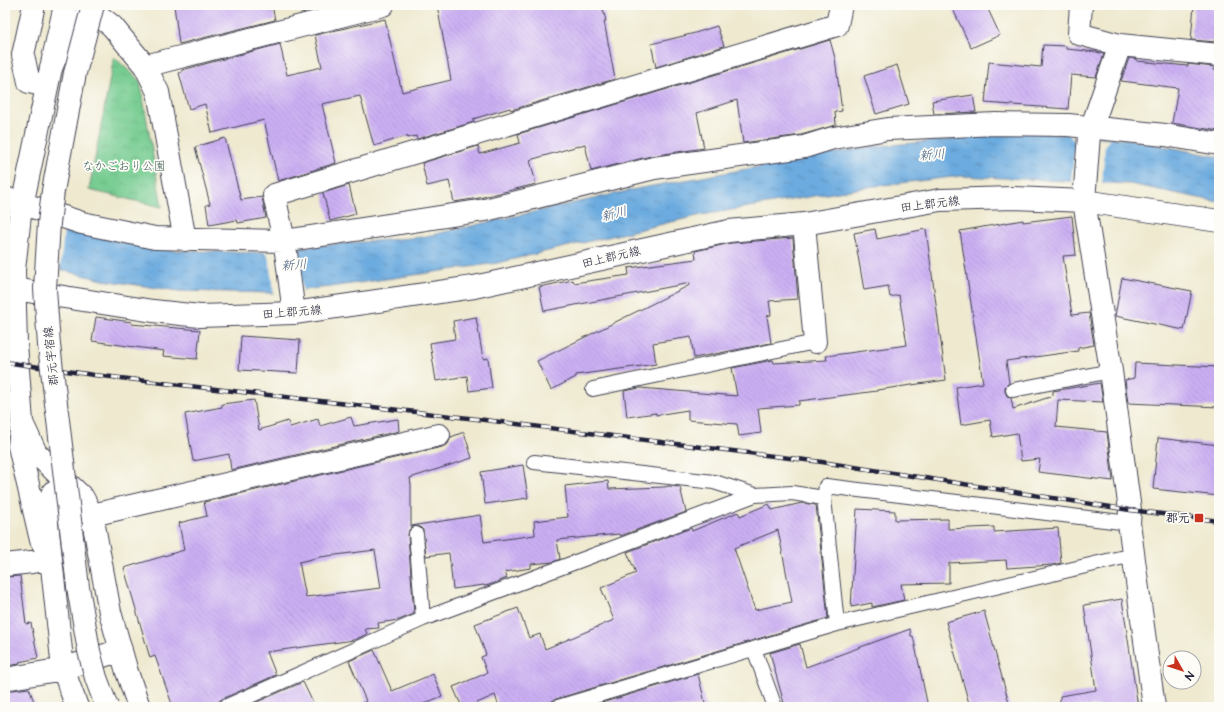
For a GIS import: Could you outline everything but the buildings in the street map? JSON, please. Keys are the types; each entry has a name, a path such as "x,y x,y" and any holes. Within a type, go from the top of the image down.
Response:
{"street":[{"path":"34,5 23,55 29,82 49,77"},
{"path":"51,558 41,540 19,446 22,422 11,281 16,206 66,5"},
{"path":"145,66 383,5"},
{"path":"294,314 284,243 274,195 837,25 841,5"},
{"path":"1081,5 1079,34 1120,45 1219,55"},
{"path":"49,77 61,45 92,6 112,26 145,66 158,92 185,240"},
{"name":"郡元宇宿線","path":"92,6 76,73 53,191 49,223 45,290 78,587 89,651 96,678 107,707"},
{"path":"1120,45 1090,131 1084,197 1111,372 1130,510 1129,523 1154,707"},
{"path":"16,206 85,224 155,238 284,243 485,210 654,168 804,147 833,138 888,129 995,124 1068,125 1090,131 1165,134 1219,144"},
{"name":"田上郡元線","path":"11,281 153,311 200,316 294,314 474,287 728,230 804,224 940,200 1084,197 1219,221"},
{"path":"804,224 815,342"},
{"path":"22,422 36,453 83,498 92,515 109,606 127,672 139,707"},
{"path":"92,515 439,435"},
{"path":"72,489 53,492 48,504 47,522 63,668 77,707"},
{"path":"5,565 51,558"},
{"path":"5,679 63,668 121,650"}],"lane":[{"path":"593,389 815,342"},
{"path":"1013,390 1111,372"},
{"path":"534,462 714,482 756,495"},
{"path":"837,624 824,498 826,486 1129,523"},
{"path":"225,707 423,619 756,495 792,493 824,498"},
{"path":"416,534 423,619"},
{"path":"558,707 837,624 1133,555"},
{"path":"754,649 775,707"}],"green space":[{"name":"なかごおり公園","path":"114,57 140,81 162,207 89,190"}],"water":[{"name":"新川","path":"1032,132 1127,139 1219,157 1219,202 1130,184 961,176 874,186 701,215 497,263 330,287 272,293 179,291 103,280 5,256 5,225 90,235 155,250 259,253 302,247 422,237 641,188 870,147"}],"pier":[{"path":"1067,133 1110,139 1105,145 1102,184 1071,183 1075,142"},
{"path":"5,223 64,230 60,271 5,258"},
{"path":"300,246 297,251 303,292 274,295 268,255 263,251"}],"railway":[{"path":"5,362 94,375 477,419 822,462 1130,510 1219,521"}],"place":[{"name":"郡元","path":"1199,518"}]}
